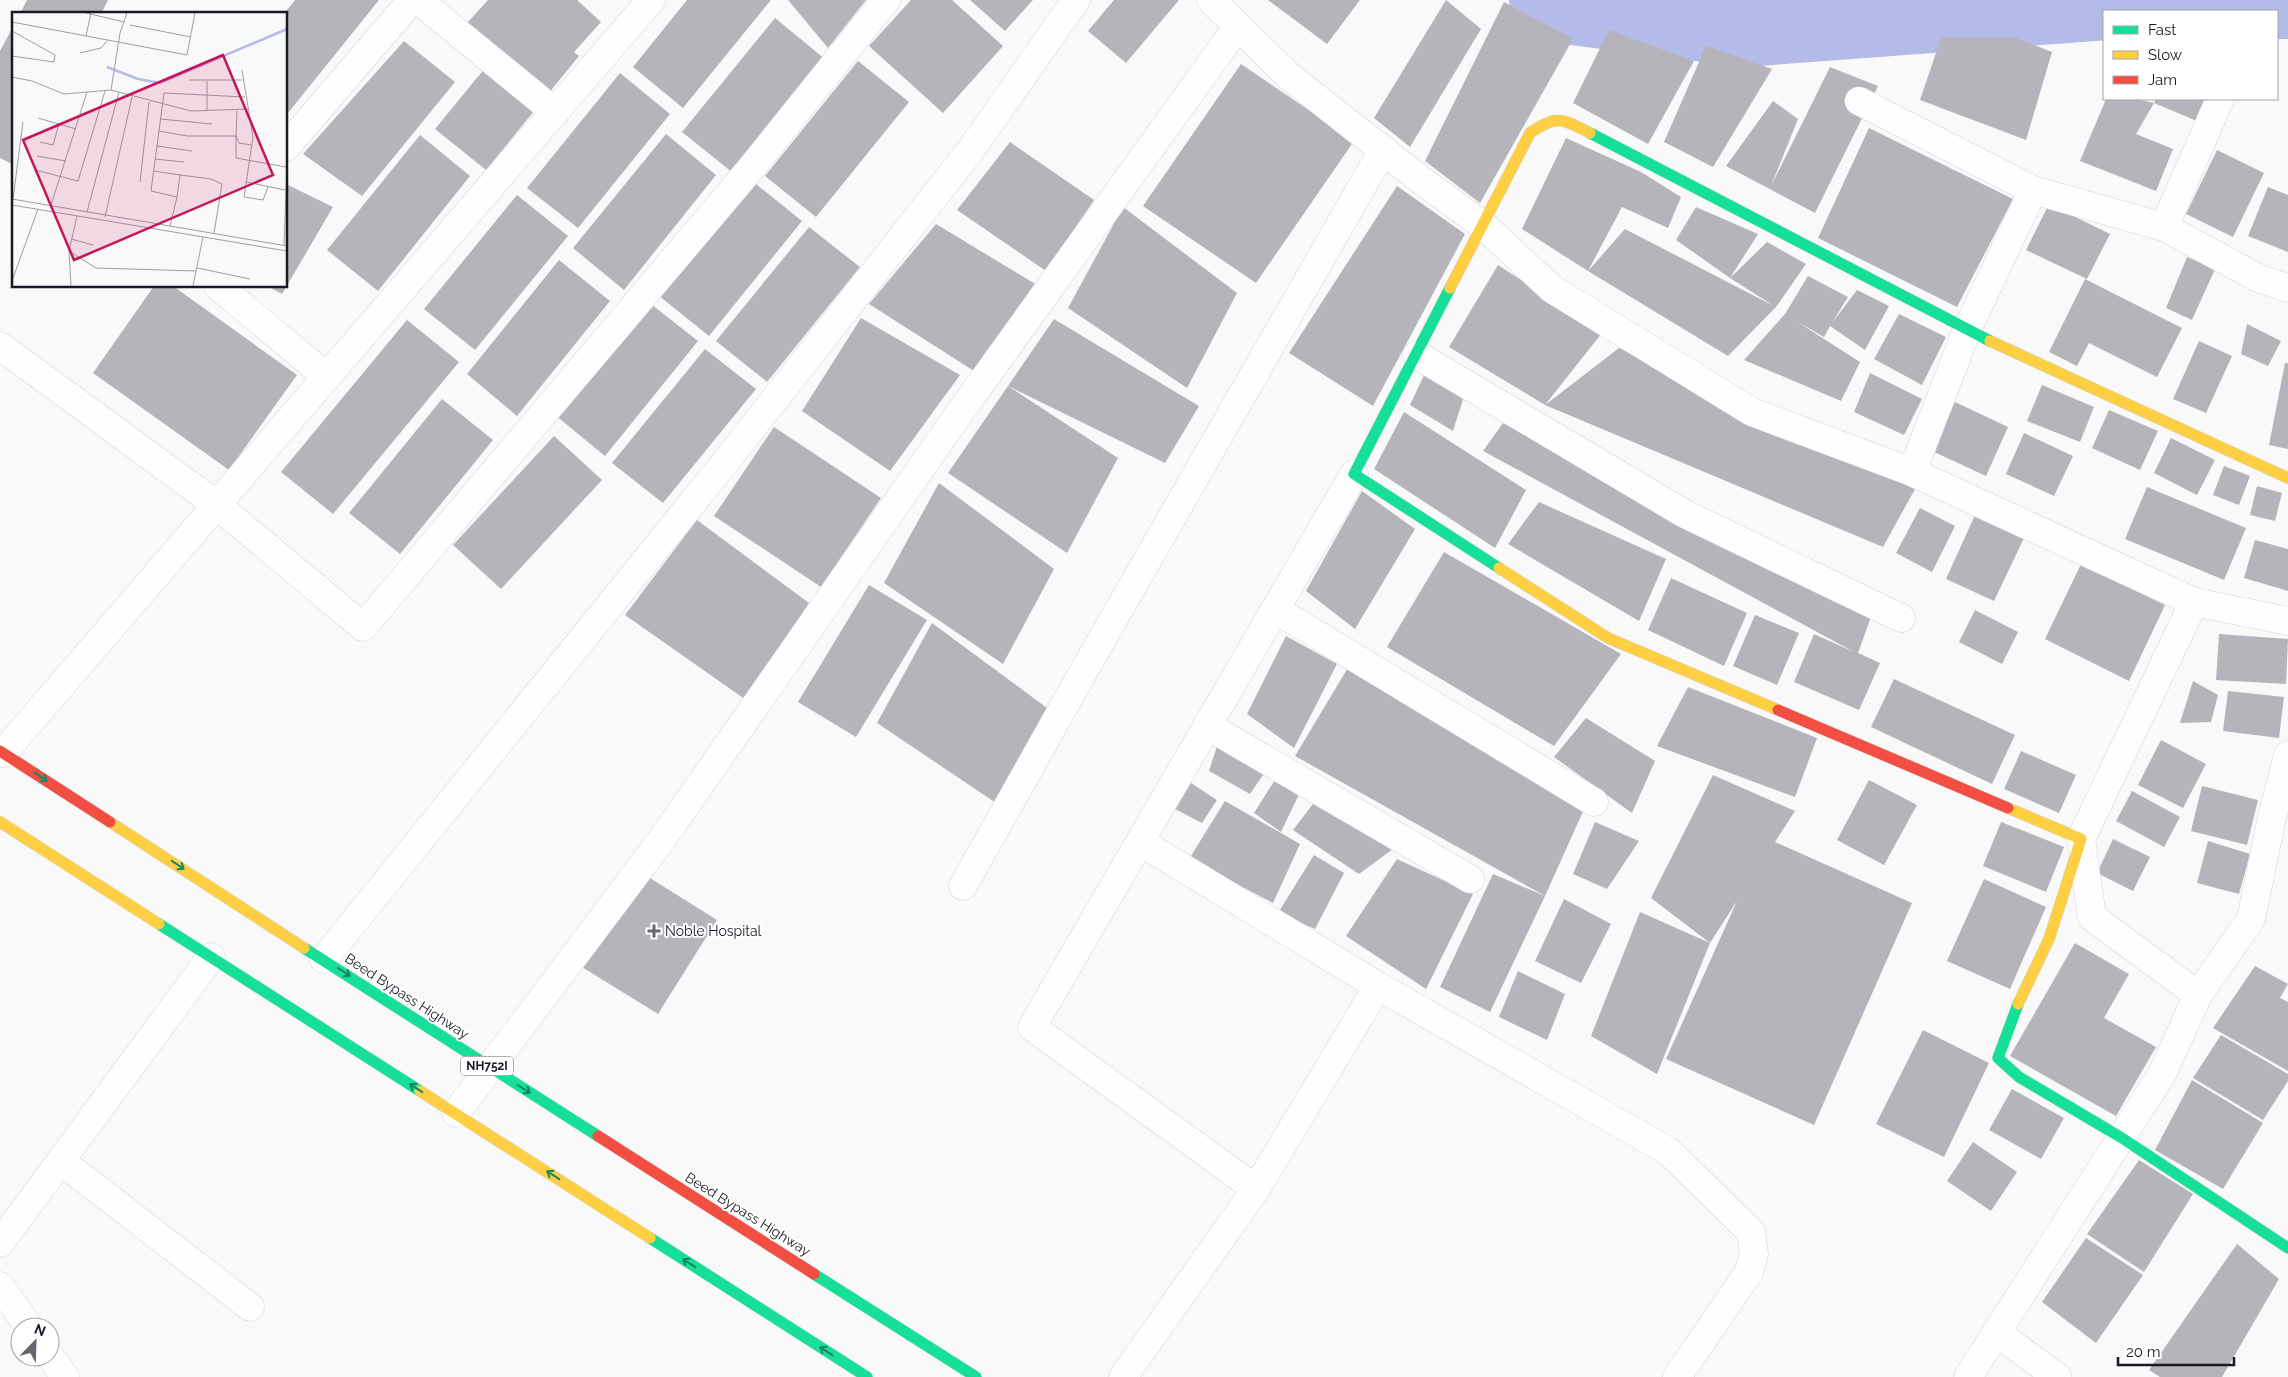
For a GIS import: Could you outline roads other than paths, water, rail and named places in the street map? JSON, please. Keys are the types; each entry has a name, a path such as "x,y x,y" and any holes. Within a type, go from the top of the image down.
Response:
{"main road":[{"path":"2288,478 1967,330 1565,120 1547,121 1530,133 1484,226 1354,474 1608,638 2081,839 2049,939 2014,1013 1998,1058 2019,1077 2122,1138 2288,1248"},
{"name":"Beed Bypass Highway","path":"1,752 490,1068 976,1377"},
{"path":"0,822 867,1377"}],"street":[{"path":"288,145 412,0"},
{"path":"418,0 555,112"},
{"path":"1,752 217,505 651,0"},
{"path":"0,346 217,505 363,627 752,167 886,0"},
{"path":"324,959 723,465 970,151 1076,0"},
{"path":"1211,0 1290,77 1484,226 1552,290 1752,412 1912,472 2194,602 2288,621"},
{"path":"456,1113 666,836 956,418 1238,26"},
{"path":"2164,227 2220,100"},
{"path":"1859,101 2033,190 2164,227 2260,279 2288,288"},
{"path":"963,886 1090,660 1383,150"},
{"path":"1912,472 1967,330 2033,190"},
{"path":"220,288 327,377"},
{"path":"1417,355 1685,514 1901,618"},
{"path":"1256,1189 1032,1028 1354,474"},
{"path":"2194,602 2081,839 2092,917 2198,995"},
{"path":"1276,610 1594,802"},
{"path":"1208,726 1470,879"},
{"path":"1968,1377 2162,1074 2198,995 2252,919 2272,818 2288,755"},
{"path":"1140,842 1378,986 1668,1151 1751,1232 1754,1254 1749,1272 1678,1377"},
{"path":"0,1243 211,957"},
{"path":"1123,1377 1256,1189 1378,986"},
{"path":"60,1161 250,1307"},
{"path":"0,1286 22,1317"},
{"path":"1996,1332 2057,1377"}],"waterway":[{"path":"1544,0 1565,9 1744,32 2107,5 2288,4"}],"place":[{"name":"Noble Hospital","path":"654,931"}]}
